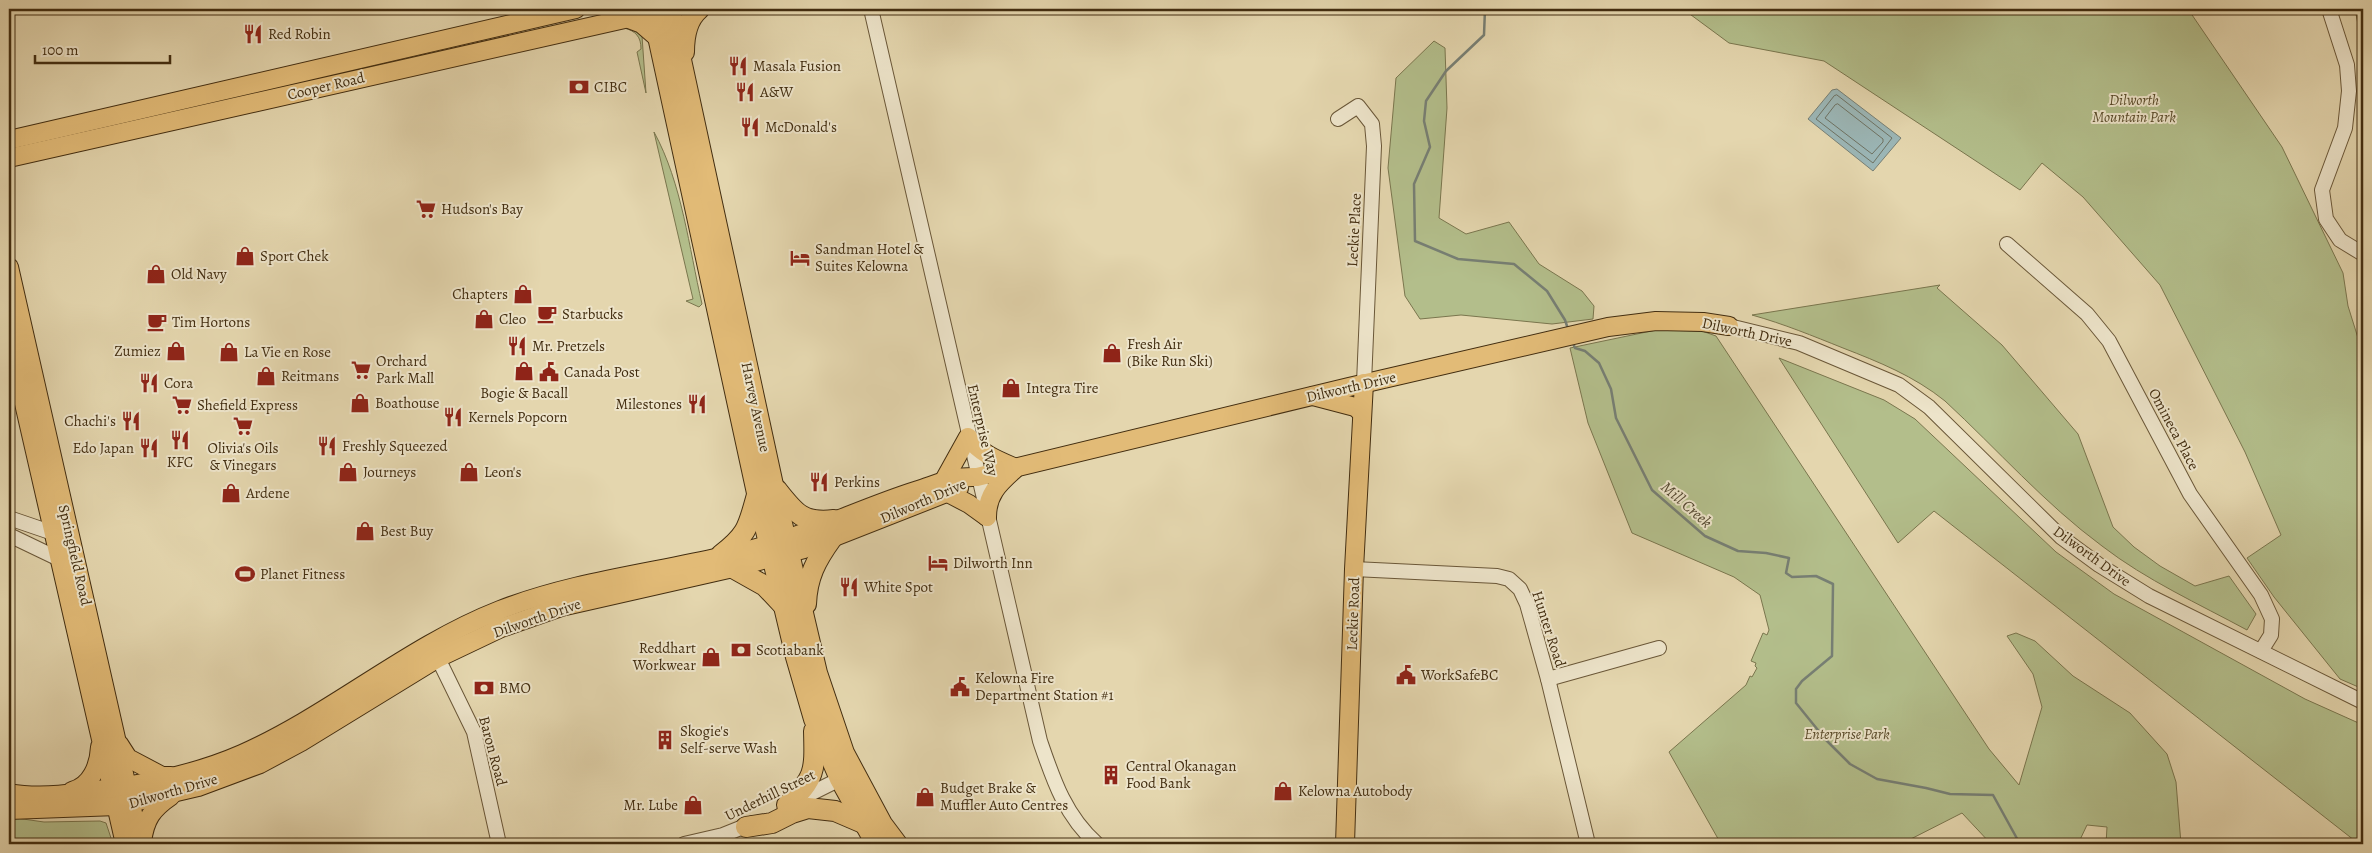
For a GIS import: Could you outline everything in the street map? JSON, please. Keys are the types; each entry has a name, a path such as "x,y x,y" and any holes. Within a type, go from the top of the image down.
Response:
{"highway":[{"name":"Harvey Avenue","path":"652,9 719,317 779,548 806,626 817,674 844,753 882,824 897,844"},
{"name":"Harvey Avenue","path":"670,9 741,333 765,489"},
{"path":"684,74 684,34 694,13 698,9"},
{"path":"635,14 657,36"},
{"path":"719,317 741,333"},
{"path":"784,606 765,586 727,562 747,531 765,489 801,516 833,529 810,574 806,626"},
{"name":"Harvey Avenue","path":"779,548 784,606 814,719 840,779 876,844"},
{"path":"787,805 810,781 815,760 814,719"},
{"path":"840,779 843,784 857,788 867,797"},
{"path":"746,827 772,823 792,813 808,808 834,811 863,823"}],"main road":[{"name":"Cooper Road","path":"9,140 576,9"},
{"name":"Cooper Road","path":"9,158 635,14"},
{"name":"Springfield Road","path":"9,267 61,532 108,739"},
{"name":"Dilworth Drive","path":"9,810 124,805 176,784 193,772 241,754 274,738 435,651 498,611 556,592 727,562 779,548 946,487 958,476 977,477 1364,383 1621,324 1656,321 1703,322 1729,326"},
{"name":"Springfield Road","path":"9,338 61,532 59,559 124,805 141,844"},
{"name":"Leckie Road","path":"1345,844 1354,570 1364,383"},
{"path":"1314,396 1355,406 1362,413"},
{"path":"968,437 976,447 988,456 1016,468 995,488 989,500 987,517 946,487 968,437"},
{"path":"9,793 21,796 59,795 78,789 88,782 108,739 128,758 176,784 150,815 144,826 141,844"},
{"name":"Dilworth Drive","path":"59,795 120,787 176,784"},
{"name":"Springfield Road","path":"124,805 125,844"}],"street":[{"name":"Enterprise Way","path":"871,9 977,477 1040,741 1059,795 1087,835 1097,844"},
{"path":"2329,9 2347,65 2349,91 2345,128 2322,190 2326,220 2340,240 2363,254"},
{"name":"Leckie Place","path":"1338,119 1358,106 1372,124 1374,146 1364,383"},
{"name":"Omineca Place","path":"2007,244 2087,314 2109,341 2190,494 2261,595 2272,620 2271,635 2261,651"},
{"name":"Dilworth Drive","path":"1729,326 1799,343 1899,386 1929,407 2061,537 2099,565 2149,596 2363,702"},
{"path":"9,518 61,532"},
{"path":"9,535 59,559"},
{"name":"Hunter Road","path":"1354,570 1497,576 1509,579 1520,589 1527,604 1548,679 1588,844"},
{"path":"1548,679 1659,648"},
{"name":"Baron Road","path":"435,651 474,732 499,844"},
{"name":"Underhill Street","path":"684,844 721,836 746,827 840,779"}],"green space":[{"name":"Dilworth Mountain Park","path":"1683,9 2188,9 2282,147 2343,273 2348,306 2363,354 2363,689 2340,679 2274,597 2247,558 2281,535 2245,452 2160,285 2083,197 2042,163 2020,190 1824,61 1729,43"},
{"path":"2355,9 2363,9 2363,50"},
{"path":"629,26 642,36 646,93 637,52 641,49 640,41 635,33 624,28"},
{"path":"1434,41 1445,48 1447,108 1439,218 1466,234 1509,222 1539,264 1582,291 1594,306 1593,319 1552,324 1461,315 1420,319 1405,296 1388,168 1396,78"},
{"path":"654,132 664,152 678,194 702,304 699,307 686,301 693,299"},
{"path":"1940,285 1937,288 2002,345 2078,434 2113,527 2134,547 2160,566 2195,586 2229,576 2256,614 2247,630 2136,570 2102,546 2041,494 1945,401 1921,384 1896,370 1870,359 1798,330 1752,315"},
{"name":"Enterprise Park","path":"1656,330 1702,331 1716,336 1989,749 2019,785 2042,707 2033,674 2007,636 2016,633 2035,641 2073,676 2130,713 2167,754 2176,782 2181,844 2106,844 2107,827 2087,825 2078,844 1991,844 1962,813 1901,844 1721,844 1669,752 1746,685 1750,676 1752,677 1757,668 1755,666 1756,663 1751,661 1763,633 1767,635 1769,630 1760,595 1734,577 1632,533 1588,423 1570,348"},
{"path":"1779,358 1884,400 1915,419 2056,552 2114,594 2305,699 2363,725 2363,844 2359,844 1934,511 1898,543"},
{"path":"9,817 44,822 100,821 106,823 113,844 9,844"}],"water":[{"path":"1837,89 1901,138 1873,171 1808,119 1832,90"}],"waterway":[{"name":"Mill Creek","path":"1485,9 1484,35 1446,71 1426,101 1424,121 1430,147 1414,184 1415,241 1458,259 1514,264 1547,291 1565,320 1568,329"},
{"name":"Mill Creek","path":"1572,341 1575,348 1585,351 1599,363 1611,389 1616,418 1652,490 1705,536 1738,551 1766,553 1789,558 1786,573 1792,577 1816,576 1833,584 1832,656 1802,681 1796,689 1796,703 1826,740 1850,764 1877,779 1950,794 1993,795 2020,844"}],"place":[{"name":"Red Robin","path":"253,34"},
{"name":"Masala Fusion","path":"738,66"},
{"name":"CIBC","path":"579,87"},
{"name":"A&W","path":"745,92"},
{"name":"McDonald's","path":"750,127"},
{"name":"Hudson's Bay","path":"426,209"},
{"name":"Sport Chek","path":"245,256"},
{"name":"Sandman Hotel & Suites Kelowna","path":"800,258"},
{"name":"Old Navy","path":"156,274"},
{"name":"Chapters","path":"523,294"},
{"name":"Starbucks","path":"547,314"},
{"name":"Cleo","path":"484,319"},
{"name":"Tim Hortons","path":"157,322"},
{"name":"Mr. Pretzels","path":"517,346"},
{"name":"Zumiez","path":"176,351"},
{"name":"La Vie en Rose","path":"229,352"},
{"name":"Fresh Air (Bike Run Ski)","path":"1112,353"},
{"name":"Orchard Park Mall","path":"361,370"},
{"name":"Bogie & Bacall","path":"524,371"},
{"name":"Canada Post","path":"549,372"},
{"name":"Reitmans","path":"266,376"},
{"name":"Cora","path":"149,383"},
{"name":"Integra Tire","path":"1011,388"},
{"name":"Boathouse","path":"360,403"},
{"name":"Milestones","path":"697,404"},
{"name":"Shefield Express","path":"182,405"},
{"name":"Kernels Popcorn","path":"453,417"},
{"name":"Chachi's","path":"131,421"},
{"name":"Olivia's Oils & Vinegars","path":"243,426"},
{"name":"KFC","path":"180,440"},
{"name":"Freshly Squeezed","path":"327,446"},
{"name":"Edo Japan","path":"149,448"},
{"name":"Journeys","path":"348,472"},
{"name":"Leon's","path":"469,472"},
{"name":"Perkins","path":"819,482"},
{"name":"Ardene","path":"231,493"},
{"name":"Best Buy","path":"365,531"},
{"name":"Dilworth Inn","path":"938,563"},
{"name":"Planet Fitness","path":"245,574"},
{"name":"White Spot","path":"849,587"},
{"name":"Scotiabank","path":"741,650"},
{"name":"Reddhart Workwear","path":"711,657"},
{"name":"WorkSafeBC","path":"1406,675"},
{"name":"Kelowna Fire Department Station #1","path":"960,687"},
{"name":"BMO","path":"484,688"},
{"name":"Skogie's Self-serve Wash","path":"665,740"},
{"name":"Central Okanagan Food Bank","path":"1111,775"},
{"name":"Kelowna Autobody","path":"1283,791"},
{"name":"Budget Brake & Muffler Auto Centres","path":"925,797"},
{"name":"Mr. Lube","path":"693,805"}]}
